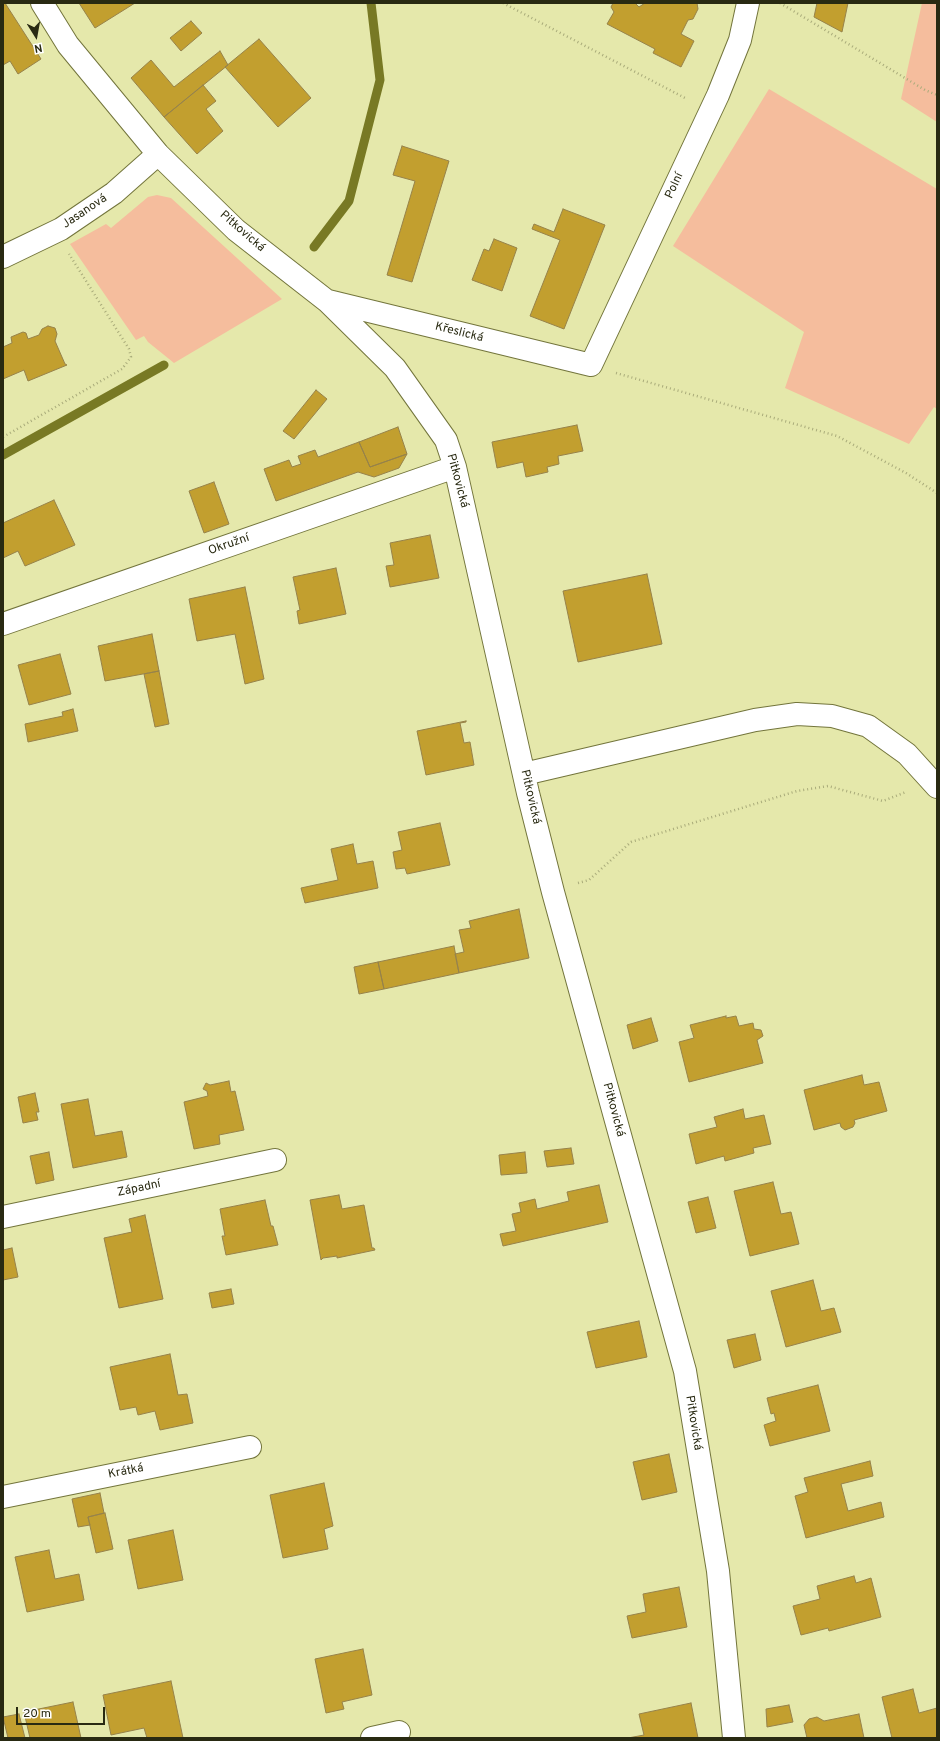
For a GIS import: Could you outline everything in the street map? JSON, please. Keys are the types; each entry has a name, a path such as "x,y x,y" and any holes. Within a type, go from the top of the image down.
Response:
{"street":[{"name":"Pitkovická","path":"42,3 68,45 158,154 236,230 327,300 395,368 446,440 456,467 524,774 553,892 685,1371 718,1571 734,1738"},
{"name":"Polní","path":"591,365 711,111 740,40 748,3"},
{"name":"Jasanová","path":"3,257 56,232 114,193 158,154"},
{"name":"Křeslická","path":"327,300 591,365"},
{"name":"Okružní","path":"3,624 456,467"},
{"path":"524,774 755,720 797,714 832,716 868,726 908,754 931,781"},
{"name":"Západní","path":"3,1217 275,1160"},
{"name":"Krátká","path":"3,1496 250,1447"},
{"path":"372,1738 399,1732"}],"path":[{"path":"503,3 711,111"},
{"path":"780,3 924,90 937,95"},
{"path":"3,437 122,369 131,358 129,349 56,232"},
{"path":"591,365 837,436 906,473 937,493"},
{"path":"553,892 589,880 631,842 797,791 828,786 883,801 931,781"}],"shaded area":[{"path":"922,3 937,3 937,122 901,99"},
{"path":"769,89 937,189 937,409 934,407 909,444 785,388 804,332 673,246"},
{"path":"157,195 171,198 282,299 174,363 148,342 144,336 136,340 70,244 106,224 111,228 148,197"}],"building":[{"path":"3,3 5,3 41,59 18,74 10,61 3,65"},
{"path":"79,3 135,3 95,28"},
{"path":"613,3 635,3 639,7 645,3 697,3 698,9 693,19 688,20 681,34 694,41 681,67 653,53 655,49 607,24 614,12 611,7"},
{"path":"817,3 848,3 842,32 814,17"},
{"path":"191,21 202,33 181,51 170,38"},
{"path":"259,39 311,98 278,127 225,67"},
{"path":"220,51 228,65 164,117 131,78 151,60 174,87"},
{"path":"203,85 216,101 206,109 223,131 197,154 164,117"},
{"path":"402,146 449,161 412,282 387,275 415,181 393,175"},
{"path":"563,209 605,225 564,329 530,316 560,240 532,229 534,224 554,232"},
{"path":"494,239 517,248 502,291 472,280 484,249 489,251"},
{"path":"48,326 55,328 57,334 55,341 65,364 67,365 28,381 24,370 3,379 3,347 12,343 11,337 23,332 26,333 28,339 39,335 42,329"},
{"path":"316,390 327,399 294,439 283,431"},
{"path":"577,425 583,451 558,456 559,464 547,467 548,472 526,477 523,462 497,468 492,442"},
{"path":"398,427 407,454 370,467 359,442"},
{"path":"359,442 370,467 407,454 399,468 374,477 358,472 276,501 264,469 289,460 292,467 301,464 298,456 315,450 318,457"},
{"path":"214,482 229,524 204,533 189,491"},
{"path":"54,500 75,545 25,566 18,551 3,558 3,523"},
{"path":"430,535 439,578 390,587 386,566 394,565 390,543"},
{"path":"336,568 346,614 299,624 297,611 300,610 293,577"},
{"path":"647,574 662,644 578,662 563,591"},
{"path":"245,587 264,679 245,684 235,634 197,641 189,599"},
{"path":"152,634 159,671 105,681 98,646"},
{"path":"60,654 71,694 29,705 18,665"},
{"path":"159,671 169,724 155,727 144,674"},
{"path":"73,709 78,731 28,742 25,724 63,716 62,712"},
{"path":"466,721 460,723 464,743 470,742 474,765 426,775 417,731"},
{"path":"440,823 450,865 407,874 405,868 396,869 393,852 402,850 398,832"},
{"path":"353,844 357,864 373,861 378,888 305,903 301,888 338,880 331,849"},
{"path":"519,909 529,958 459,973 455,954 464,952 459,930 471,928 469,921"},
{"path":"454,946 459,973 384,989 378,962"},
{"path":"378,962 384,989 359,994 354,967"},
{"path":"726,1016 726,1018 736,1016 739,1026 753,1023 754,1029 761,1030 763,1036 757,1040 763,1063 689,1082 679,1042 694,1038 690,1025"},
{"path":"651,1018 658,1041 633,1049 627,1025"},
{"path":"862,1075 864,1085 879,1082 887,1111 854,1120 855,1123 853,1127 845,1130 841,1127 840,1123 814,1130 804,1090"},
{"path":"229,1081 231,1092 235,1091 244,1130 219,1135 220,1144 194,1149 184,1102 208,1096 207,1091 203,1089 206,1083 210,1085"},
{"path":"35,1093 39,1112 36,1112 38,1120 23,1123 18,1097"},
{"path":"88,1099 95,1136 122,1131 127,1157 73,1168 61,1104"},
{"path":"743,1109 745,1119 764,1115 771,1144 753,1148 754,1153 725,1161 724,1156 696,1164 689,1134 717,1127 714,1117"},
{"path":"571,1148 574,1164 547,1167 544,1151"},
{"path":"49,1152 54,1180 36,1184 30,1156"},
{"path":"525,1152 527,1173 501,1175 499,1155"},
{"path":"773,1182 781,1214 791,1212 799,1244 750,1256 734,1191"},
{"path":"599,1185 608,1222 503,1246 500,1234 516,1231 512,1214 521,1212 519,1203 535,1199 537,1209 569,1201 567,1192"},
{"path":"339,1195 342,1209 364,1205 372,1248 375,1250 337,1258 337,1256 323,1258 321,1260 310,1200"},
{"path":"708,1197 716,1228 696,1233 688,1202"},
{"path":"265,1200 271,1226 273,1226 278,1245 226,1255 222,1236 225,1236 220,1209"},
{"path":"145,1215 163,1299 119,1308 104,1238 132,1232 129,1219"},
{"path":"12,1248 18,1277 3,1280 3,1250"},
{"path":"813,1280 821,1311 834,1308 841,1332 786,1347 771,1291"},
{"path":"231,1289 234,1304 212,1308 209,1293"},
{"path":"639,1321 647,1357 596,1368 587,1332"},
{"path":"755,1334 761,1360 734,1368 727,1340"},
{"path":"170,1354 178,1395 187,1394 193,1423 160,1430 155,1411 138,1415 136,1407 120,1410 110,1367"},
{"path":"818,1385 830,1431 770,1446 764,1425 776,1421 774,1413 771,1414 767,1398"},
{"path":"669,1454 677,1492 642,1500 633,1462"},
{"path":"870,1461 873,1476 841,1484 848,1511 881,1502 884,1517 806,1538 795,1496 808,1492 804,1478"},
{"path":"324,1483 333,1526 324,1529 328,1549 283,1558 270,1495"},
{"path":"100,1493 104,1513 88,1517 90,1525 78,1527 72,1499"},
{"path":"105,1513 113,1549 96,1553 88,1517"},
{"path":"173,1530 183,1580 138,1589 128,1540"},
{"path":"49,1550 55,1579 79,1574 84,1600 27,1612 15,1557"},
{"path":"854,1576 856,1583 871,1578 881,1617 829,1631 828,1628 801,1635 793,1606 820,1599 817,1586"},
{"path":"679,1587 687,1627 632,1638 627,1616 646,1612 643,1594"},
{"path":"363,1649 372,1695 342,1702 344,1709 326,1713 315,1659"},
{"path":"171,1681 183,1738 147,1738 144,1728 111,1735 103,1695"},
{"path":"913,1689 919,1713 937,1708 937,1738 892,1738 882,1697"},
{"path":"73,1702 81,1738 30,1738 24,1712"},
{"path":"691,1703 698,1738 628,1738 644,1735 639,1714"},
{"path":"789,1705 793,1722 767,1727 766,1709"},
{"path":"19,1714 25,1738 8,1738 3,1717"},
{"path":"859,1714 864,1738 807,1738 804,1725 809,1719 817,1717 824,1721"}],"waterway":[{"path":"314,247 349,201 380,80 371,3"},
{"path":"3,455 164,365"}]}
